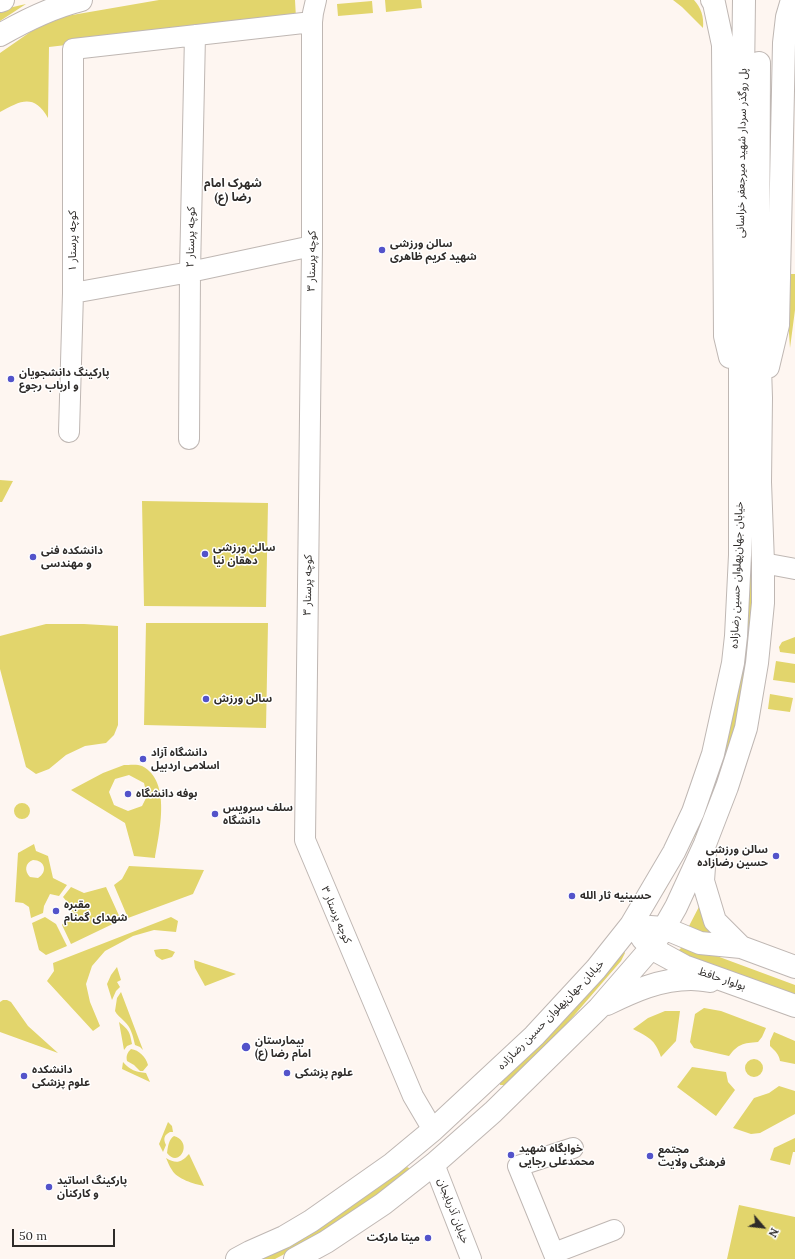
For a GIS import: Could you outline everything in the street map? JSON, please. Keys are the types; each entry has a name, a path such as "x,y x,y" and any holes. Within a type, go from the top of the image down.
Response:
{"main road":[{"path":"0,35 27,19 81,0"},
{"name":"پل روگذر سردار شهید میرجعفر خراسانی","path":"744,0 752,32"},
{"name":"پل روگذر سردار شهید میرجعفر خراسانی","path":"749,307 752,32 759,0"},
{"path":"715,1 723,45 725,336 740,399"},
{"path":"761,398 778,325 786,6"},
{"name":"خیابان جهان‌پهلوان حسین رضا‌زاده","path":"237,1259 284,1237 311,1221 392,1164 433,1130 534,1036 596,969 631,925 674,852 693,812 713,754 733,663 736,636 740,555 740,399 749,307"},
{"name":"خیابان جهان‌پهلوان حسین رضا‌زاده","path":"295,1259 326,1242 383,1204 434,1164 493,1112 599,1008 651,948 676,907 705,844 727,787 746,728 757,663 763,604 760,482 761,398 749,307"},
{"path":"705,844 703,881 715,921 742,947"},
{"path":"631,925 664,928 700,943 742,947 795,967"},
{"path":"631,925 651,948"},
{"name":"بولوار حافظ","path":"651,948 684,966 795,1006"},
{"path":"599,1008 635,990 664,982 691,979 736,984"}],"street":[{"path":"195,35 311,9"},
{"name":"کوچه پرستار ۳","path":"311,9 312,246 305,840 413,1096 433,1130"},
{"name":"کوچه پرستار ۱","path":"69,432 73,293 73,49 195,35"},
{"name":"کوچه پرستار ۲","path":"189,439 190,272 195,35"},
{"path":"73,293 190,272 312,246"},
{"path":"763,563 795,569"},
{"path":"573,1148 518,1166 555,1256 614,1230"},
{"name":"خیابان آذربایجان","path":"434,1164 471,1259"}],"shaded area":[{"path":"159,0 295,0 296,18 49,47 48,118 43,110 32,102 20,102 0,112 0,53 49,19"},
{"path":"385,0 421,0 422,8 386,12"},
{"path":"673,0 694,0 702,12 703,28 682,7"},
{"path":"372,1 373,13 338,16 337,4"},
{"path":"26,4 0,21 0,10"},
{"path":"790,274 795,274 795,310 790,348 788,318"},
{"path":"749,462 756,602 736,735 703,821 664,892 660,895 709,790"},
{"path":"0,480 13,481 2,502 0,502"},
{"name":"سالن ورزشی دهقان نیا","path":"142,501 268,503 266,607 144,606"},
{"name":"سالن ورزش","path":"146,623 268,623 266,728 144,725"},
{"path":"46,624 118,626 118,725 114,735 106,743 85,746 66,755 49,769 36,774 26,767 0,669 0,636"},
{"path":"795,637 795,654 780,652 779,647 782,642"},
{"path":"776,661 795,664 795,683 773,680"},
{"path":"770,694 793,698 790,712 768,709"},
{"path":"124,765 138,765 142,766 151,773 157,783 161,808 161,822 155,858 134,856 125,823 71,790 103,773","holes":["129,775 144,783 147,796 142,806 128,811 114,805 109,792 115,779"]},
{"path":"19,803 25,803 30,808 28,817 25,819 19,819 14,814 14,808"},
{"path":"34,844 36,851 48,856 53,878 67,885 59,896 50,894 44,906 43,913 31,918 29,907 23,903 15,902 18,853","holes":["30,861 37,861 44,867 43,873 38,878 30,877 26,867"]},
{"path":"129,866 204,870 193,894 128,918 114,885 122,879"},
{"path":"71,887 84,893 106,887 121,920 71,944 62,925 73,909 63,897"},
{"path":"703,899 715,938 689,926"},
{"path":"45,917 56,924 67,946 46,955 39,950 32,923"},
{"path":"171,917 178,921 176,932 154,930 133,936 105,951 92,966 86,984 90,1002 100,1026 93,1031 47,981 54,971 53,963"},
{"path":"682,947 714,955 795,985 795,996 681,953 679,950"},
{"path":"167,949 175,952 172,957 162,960 156,956 154,950"},
{"path":"623,950 625,953 621,961 571,1019 538,1055 508,1082 504,1085 500,1085 500,1082"},
{"path":"194,960 236,974 205,986 195,968"},
{"path":"117,967 121,980 117,982 120,987 116,991 112,1000 107,984"},
{"path":"121,992 143,1050 135,1045 130,1029 115,1011 117,998"},
{"path":"3,1000 11,1002 28,1026 58,1053 0,1032 0,1002"},
{"path":"704,1008 721,1011 766,1028 758,1042 741,1045 729,1056 694,1048 690,1042 695,1014"},
{"path":"665,1011 680,1011 676,1041 661,1057 656,1046 650,1039 633,1029 648,1018"},
{"path":"119,1022 130,1034 132,1044 127,1046 124,1050"},
{"path":"774,1032 795,1041 795,1064 780,1061 778,1054 770,1046 770,1041"},
{"path":"131,1049 142,1054 146,1059 148,1065 143,1071 140,1071 127,1061 127,1055"},
{"path":"754,1059 760,1062 763,1068 760,1074 754,1077 748,1074 745,1068 748,1062"},
{"path":"123,1062 133,1070 146,1073 150,1082 122,1069"},
{"path":"692,1067 726,1072 728,1082 735,1090 716,1116 677,1087"},
{"path":"779,1086 795,1091 795,1114 760,1133 751,1134 733,1128 754,1098 769,1093"},
{"path":"168,1122 172,1126 173,1132 166,1134 165,1136 164,1139 166,1145 163,1152 159,1144"},
{"path":"174,1136 180,1139 184,1148 180,1156 176,1158 167,1153 168,1145"},
{"path":"795,1138 795,1152 793,1152 790,1165 770,1160 774,1148"},
{"path":"189,1154 204,1186 178,1176 174,1173 166,1158 178,1162"},
{"path":"407,1167 409,1168 410,1173 298,1247 275,1259 258,1259"},
{"path":"739,1205 795,1217 795,1259 727,1259"}],"place":[{"name":"سالن ورزشی شهید کریم ظاهری","path":"382,250"},
{"name":"پارکینگ دانشجویان و ارباب رجوع","path":"11,379"},
{"name":"سالن ورزشی دهقان نیا","path":"205,554"},
{"name":"دانشکده فنی و مهندسی","path":"33,557"},
{"name":"سالن ورزش","path":"206,699"},
{"name":"دانشگاه آزاد اسلامی اردبیل","path":"143,759"},
{"name":"بوفه دانشگاه","path":"128,794"},
{"name":"سلف سرویس دانشگاه","path":"215,814"},
{"name":"سالن ورزشی حسین رضا‌زاده","path":"776,856"},
{"name":"حسینیه ثار الله","path":"572,896"},
{"name":"مقبره شهدای گمنام","path":"56,911"},
{"name":"بیمارستان امام رضا (ع)","path":"246,1047"},
{"name":"علوم پزشکی","path":"287,1073"},
{"name":"دانشکده علوم پزشکی","path":"24,1076"},
{"name":"خوابگاه شهید محمدعلی رجایی","path":"511,1155"},
{"name":"مجتمع فرهنگی ولایت","path":"650,1156"},
{"name":"پارکینگ اساتید و کارکنان","path":"49,1187"},
{"name":"میتا مارکت","path":"428,1238"}],"district":[{"name":"شهرک امام رضا (ع)","path":"233,191"}]}
